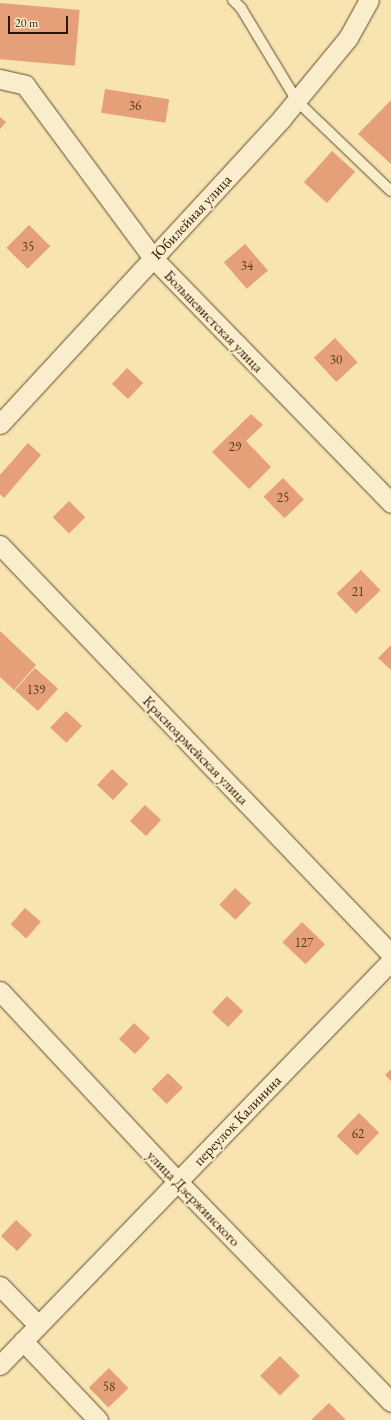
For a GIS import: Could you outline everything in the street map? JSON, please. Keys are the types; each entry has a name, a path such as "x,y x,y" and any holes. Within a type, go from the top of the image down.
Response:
{"street":[{"name":"Юбилейная улица","path":"0,424 211,197 297,101 348,38 369,0"},
{"name":"Большевистская улица","path":"0,79 25,85 153,258 391,503"},
{"name":"Красноармейская улица","path":"0,545 391,954"},
{"name":"переулок Калинина","path":"0,1366 391,961"},
{"name":"улица Дзержинского","path":"0,991 178,1182 391,1402"},
{"path":"0,1286 38,1325"},
{"path":"23,1341 98,1420"}],"lane":[{"path":"233,0 241,8 297,101 391,191"}],"building":[{"path":"0,3 80,10 75,66 0,59"},
{"path":"105,89 169,99 165,123 101,113"},
{"path":"391,100 391,164 358,134"},
{"path":"0,117 6,122 0,129"},
{"path":"332,151 355,172 327,203 304,182"},
{"path":"29,225 50,246 28,269 6,248"},
{"path":"245,244 268,270 247,289 224,262"},
{"path":"335,338 358,362 336,382 314,358"},
{"path":"127,368 143,383 128,399 112,384"},
{"path":"251,414 263,425 246,441 271,467 249,489 212,452"},
{"path":"28,443 41,455 4,498 0,494 0,475"},
{"path":"283,478 304,500 284,518 264,497"},
{"path":"69,501 85,517 69,534 53,517"},
{"path":"361,570 380,590 356,614 337,594"},
{"path":"0,631 36,665 14,690 0,677"},
{"path":"391,645 391,670 378,658"},
{"path":"35,668 58,689 38,711 15,690"},
{"path":"66,711 82,726 66,743 50,728"},
{"path":"112,769 128,784 113,800 97,785"},
{"path":"145,805 161,820 146,836 130,821"},
{"path":"235,888 251,903 235,920 219,905"},
{"path":"25,908 41,922 26,938 11,925"},
{"path":"302,922 325,944 306,964 283,942"},
{"path":"227,996 243,1011 228,1027 212,1012"},
{"path":"134,1023 150,1038 135,1054 119,1039"},
{"path":"391,1069 391,1081 385,1075"},
{"path":"168,1073 183,1088 167,1104 152,1089"},
{"path":"359,1113 379,1132 357,1155 337,1136"},
{"path":"16,1220 32,1235 17,1251 1,1236"},
{"path":"280,1356 300,1376 280,1396 260,1376"},
{"path":"109,1368 128,1388 108,1408 89,1387"},
{"path":"329,1403 346,1420 311,1420"}]}
